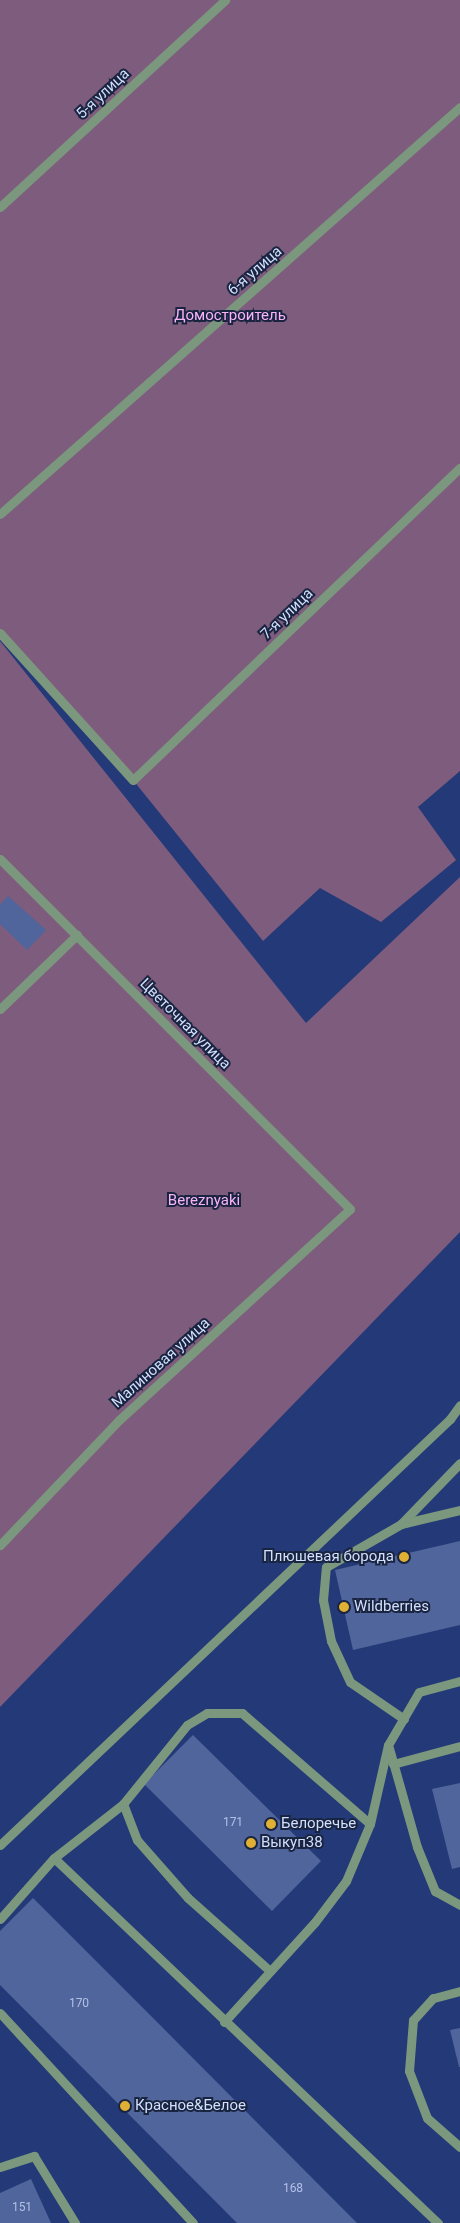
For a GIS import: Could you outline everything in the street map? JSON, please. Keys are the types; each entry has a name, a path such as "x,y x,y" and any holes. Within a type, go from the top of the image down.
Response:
{"street":[{"name":"5-я улица","path":"0,207 225,0"},
{"name":"6-я улица","path":"0,514 460,107"},
{"name":"7-я улица","path":"0,633 133,780 460,468"},
{"name":"Цветочная улица","path":"0,859 350,1209"},
{"path":"0,1009 77,935"},
{"name":"Малиновая улица","path":"0,1546 119,1420 350,1209"},
{"path":"0,1845 450,1419 460,1405"},
{"path":"404,1718 350,1682 331,1641 323,1600 326,1567 401,1524 460,1463"},
{"path":"401,1524 460,1510"},
{"path":"224,2022 316,1922 346,1881 370,1824 388,1746 419,1692 460,1681"},
{"path":"0,1919 54,1858 123,1804 187,1726 207,1713 242,1713 370,1824"},
{"path":"388,1746 417,1847 435,1891 460,1905"},
{"path":"393,1764 460,1746"},
{"path":"123,1804 137,1840 188,1898 270,1971"},
{"path":"54,1858 224,2022 438,2223"},
{"path":"460,1991 433,1998 413,2020 409,2071 427,2118 460,2147"},
{"path":"0,2013 193,2223"},
{"path":"0,2167 34,2156 75,2223"}],"green space":[{"name":"Домостроитель","path":"0,0 460,0 460,771 418,807 456,860 381,922 320,888 263,941 133,780 0,633"},
{"name":"Bereznyaki","path":"0,641 306,1023 460,877 460,1232 0,1707"}],"building":[{"path":"8,896 46,930 27,950 0,924 0,905"},
{"path":"460,1541 460,1625 353,1650 335,1570"},
{"path":"193,1735 321,1861 272,1911 144,1784"},
{"path":"460,1783 460,1867 452,1869 432,1789"},
{"path":"33,1898 357,2223 237,2223 0,1985 0,1931"},
{"path":"460,2028 460,2067 459,2067 450,2030"},
{"path":"31,2179 51,2223 0,2223 0,2193"}],"place":[{"name":"Плюшевая борода","path":"404,1557"},
{"name":"Wildberries","path":"344,1607"},
{"name":"Белоречье","path":"271,1824"},
{"name":"Выкуп38","path":"251,1843"},
{"name":"Красное&Белое","path":"125,2106"}]}
